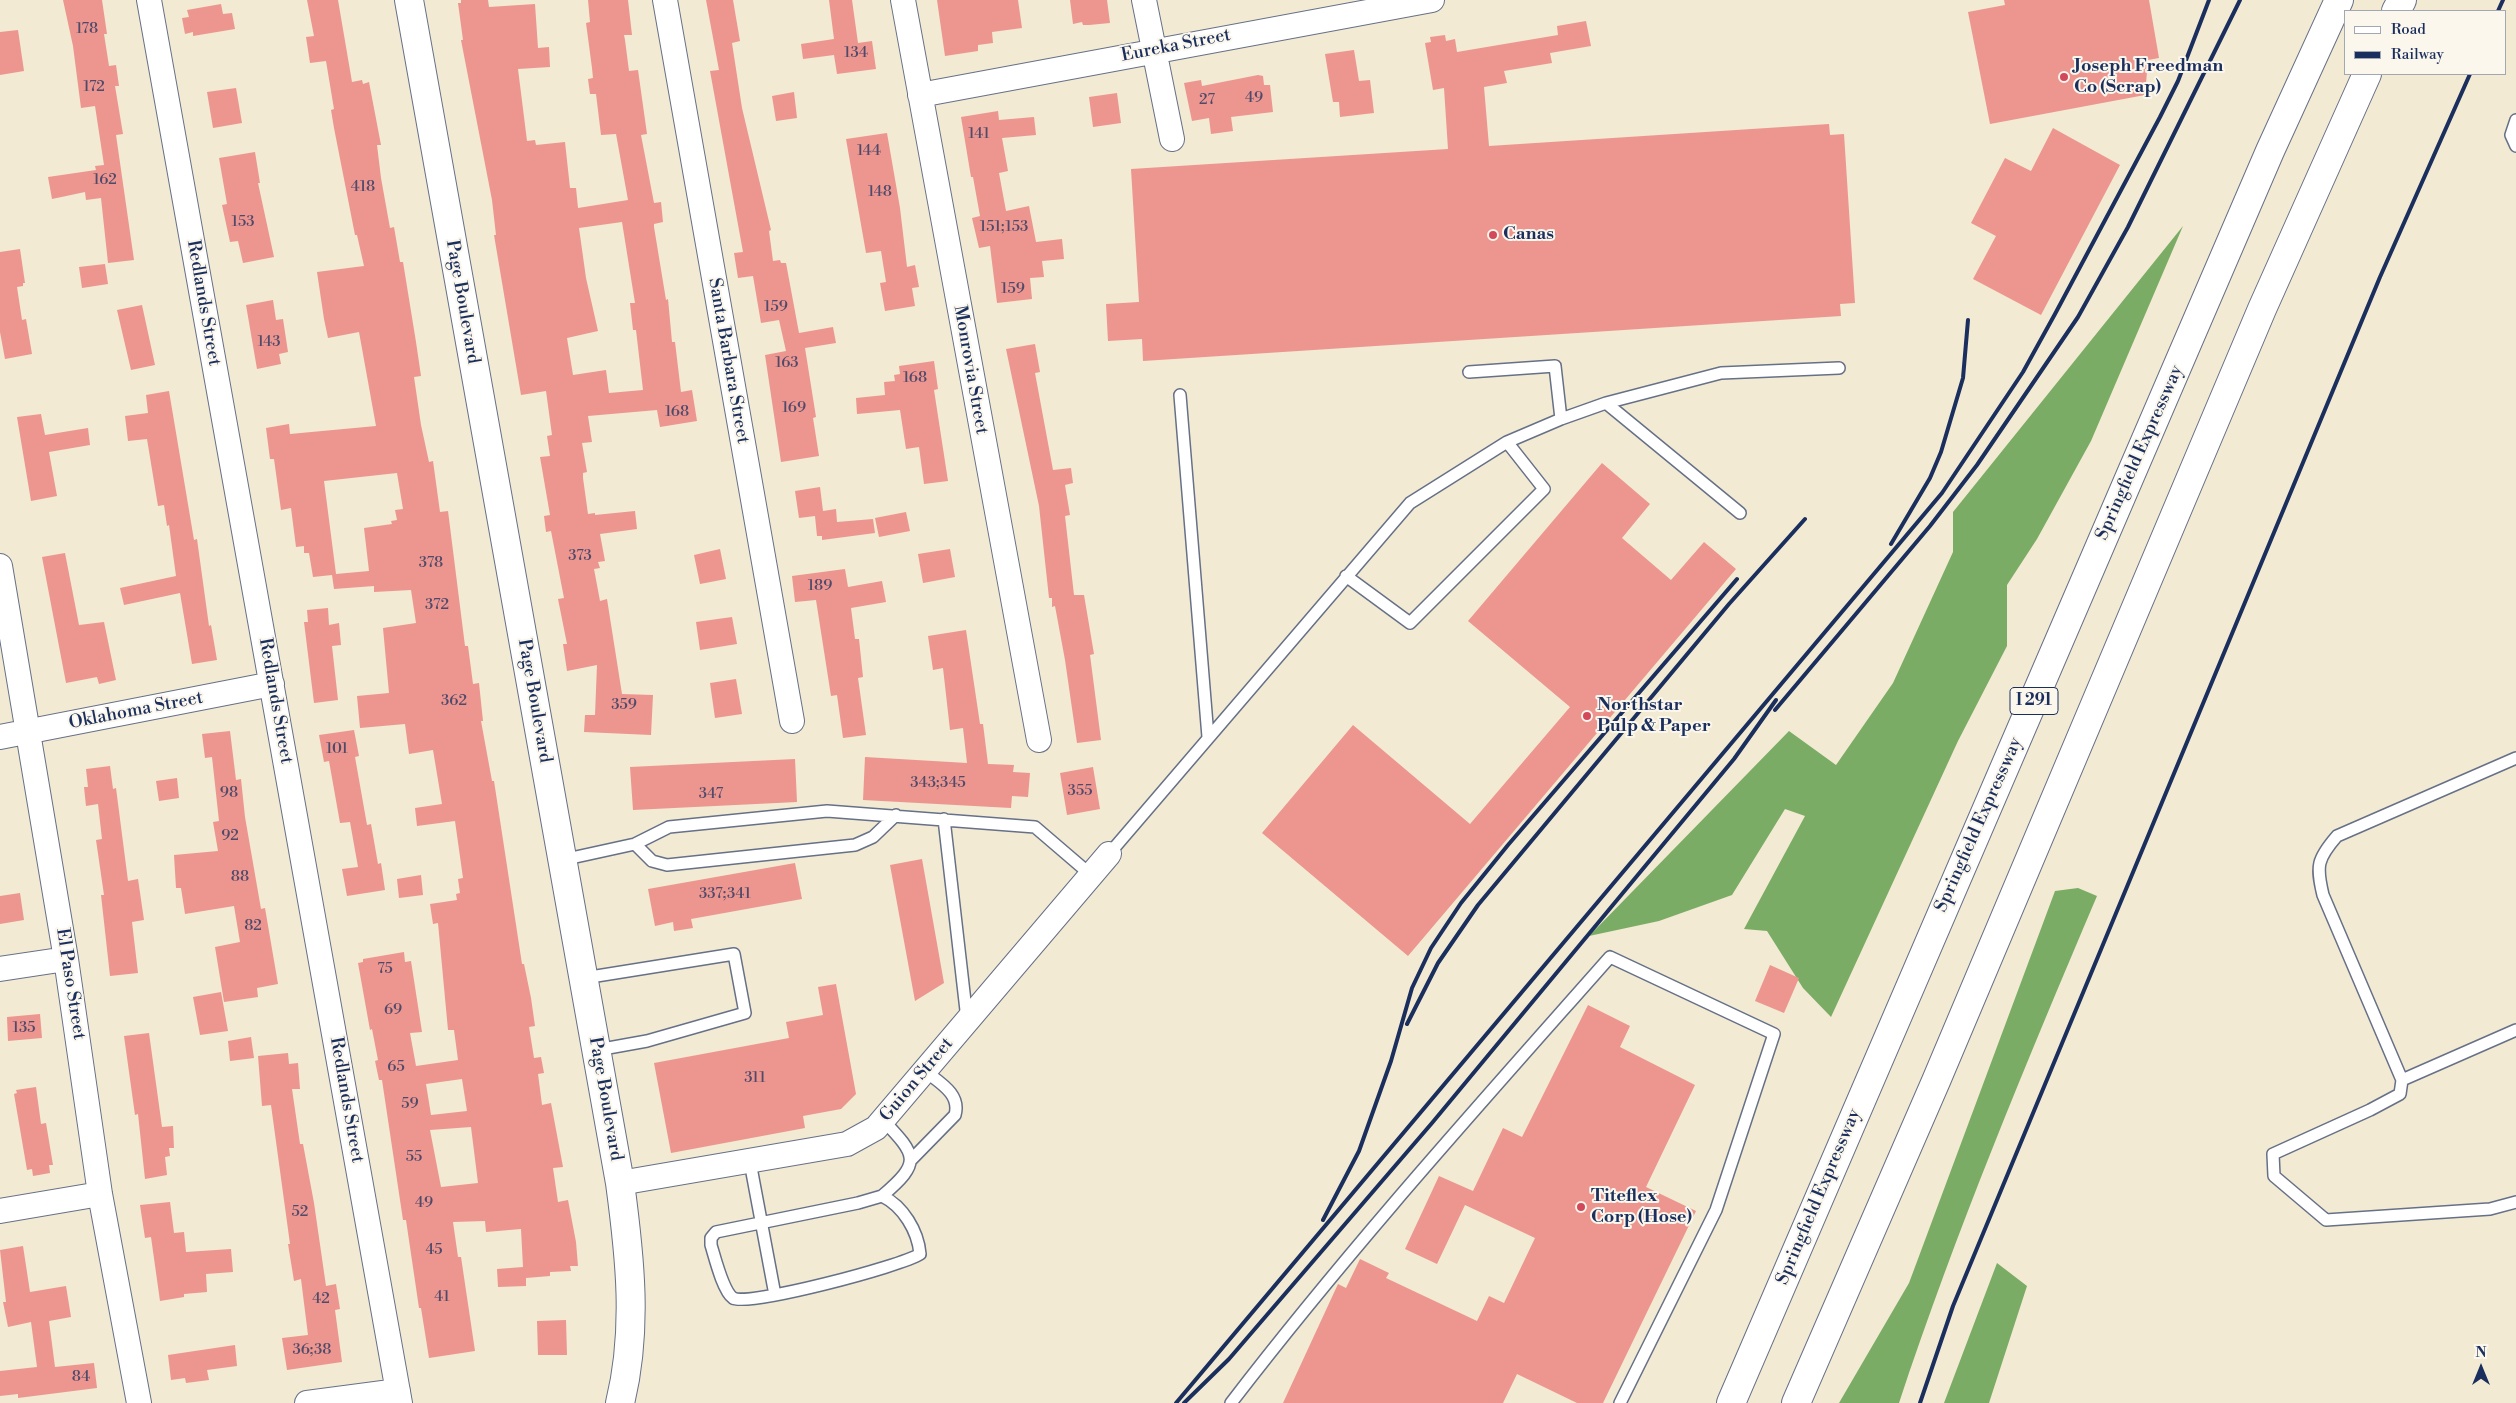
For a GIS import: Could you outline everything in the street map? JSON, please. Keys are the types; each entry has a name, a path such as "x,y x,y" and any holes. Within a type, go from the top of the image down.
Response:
{"main road":[{"name":"Page Boulevard","path":"408,0 620,1184 629,1245 632,1302 630,1352 620,1403"},
{"name":"Springfield Expressway","path":"1731,1403 2270,151 2339,0"},
{"path":"1796,1403 1936,1081 2262,309 2366,75"}],"street":[{"name":"Redlands Street","path":"148,0 399,1397"},
{"name":"Santa Barbara Street","path":"665,0 792,721"},
{"name":"Monrovia Street","path":"903,0 1039,740"},
{"path":"1144,0 1172,139"},
{"name":"Eureka Street","path":"920,95 1383,4 1432,0"},
{"name":"El Paso Street","path":"0,566 66,959 100,1194 139,1403"},
{"name":"Oklahoma Street","path":"0,737 272,684"},
{"name":"Guion Street","path":"620,1184 847,1144 876,1128 1109,854"},
{"path":"0,969 66,959"},
{"path":"0,1211 100,1194"},
{"path":"307,1403 399,1397"}],"lane":[{"path":"2516,120 2511,135 2516,146"},
{"path":"1469,372 1555,366 1560,419"},
{"path":"1109,854 1410,503 1508,442 1560,419 1606,403 1722,373 1839,368"},
{"path":"1180,395 1208,737"},
{"path":"1606,403 1740,513"},
{"path":"1346,576 1410,623 1544,489 1508,442"},
{"path":"2516,758 2337,836 2322,854 2318,870 2323,895 2402,1080 2400,1094 2370,1110 2273,1154 2274,1176 2326,1220 2490,1209 2516,1202"},
{"path":"562,860 635,844 669,827 827,811 1035,827 1091,874"},
{"path":"635,844 652,861 667,864 855,845 872,837 896,815"},
{"path":"944,819 967,1021"},
{"path":"584,978 734,954 745,1013 647,1040 597,1050"},
{"path":"1231,1403 1280,1339 1431,1160 1610,957 1774,1034 1716,1210 1620,1403"},
{"path":"2402,1080 2516,1030"},
{"path":"911,1160 955,1115 958,1105 955,1098 945,1087 925,1071"},
{"path":"882,1120 909,1150 910,1168 900,1181 882,1196 716,1232 711,1238 711,1246 728,1293 734,1299 749,1300 775,1295 846,1279 920,1254 919,1246 902,1208 882,1196"},
{"path":"750,1162 775,1295"}],"green space":[{"path":"2183,226 2091,441 2037,539 2007,585 2007,646 1958,741 1831,1017 1803,988 1767,931 1744,929 1805,816 1785,809 1732,895 1659,921 1589,936 1789,731 1836,765 1893,683 1953,552 1953,512"},
{"path":"2078,888 2097,896 2018,1084 1968,1211 1899,1403 1839,1403 1909,1283 2055,891"},
{"path":"1997,1263 2027,1286 1989,1403 1944,1403"}],"building":[{"path":"63,0 102,0 107,34 104,34 109,66 116,65 119,86 115,86 123,134 116,135 134,260 108,263 101,198 86,200 85,192 52,199 48,177 96,170 95,166 104,165 95,106 81,108 73,46"},
{"path":"307,0 338,0 352,82 362,80 363,84 369,82 381,145 377,145 390,228 394,227 400,262 403,262 416,342 421,376 414,377 421,425 429,462 433,461 440,512 448,511 465,646 468,646 473,684 479,683 483,721 481,721 492,781 494,781 522,964 524,964 531,998 535,1026 529,1027 534,1058 541,1057 544,1073 538,1074 542,1105 551,1103 563,1167 553,1168 558,1202 568,1200 576,1242 578,1266 570,1266 571,1271 550,1272 550,1276 526,1278 526,1286 498,1287 497,1269 523,1267 521,1229 486,1232 485,1221 453,1222 458,1257 461,1257 475,1351 429,1358 421,1308 419,1308 406,1220 403,1220 382,1080 379,1080 375,1061 378,1060 372,1029 370,1030 358,963 363,962 363,959 404,952 405,962 411,961 422,1032 410,1033 416,1066 458,1060 454,1030 448,1030 438,923 433,924 430,904 457,900 456,894 460,893 458,879 463,878 455,821 417,826 415,808 442,804 433,750 409,754 405,724 360,728 357,696 389,693 383,628 416,623 411,590 374,592 374,586 334,589 332,575 313,577 309,553 304,553 304,546 296,547 291,508 281,510 274,459 270,459 266,428 289,424 290,434 376,426 359,332 328,338 324,319 317,272 364,266 357,235 355,235 334,128 331,110 334,109 326,61 310,63 306,37 314,36","holes":["397,473 403,509 395,510 397,520 391,521 392,524 364,528 369,571 336,574 324,481","462,1079 467,1111 431,1115 426,1084","471,1127 478,1183 441,1187 430,1130"]},
{"path":"461,0 488,0 489,7 535,4 538,48 549,47 550,67 518,69 527,141 535,140 536,145 565,142 570,188 576,188 578,208 628,200 616,134 601,135 596,94 590,94 588,79 593,78 586,23 590,22 588,0 628,0 632,35 624,35 629,71 638,70 647,134 641,135 654,203 661,202 663,222 654,224 654,227 666,300 668,299 672,342 675,342 681,392 692,390 697,421 660,427 657,410 588,416 592,442 582,443 587,472 583,473 583,478 588,514 635,511 637,529 600,534 605,561 598,562 600,568 594,569 600,601 607,599 622,694 653,695 651,735 584,732 585,715 595,715 597,665 567,671 563,644 567,644 558,599 564,598 551,531 546,532 544,516 550,515 540,457 550,456 547,436 552,435 546,391 521,395 494,235 496,235 492,200 461,40 463,40 458,3 461,3","holes":["622,222 635,303 630,303 633,330 636,330 643,390 609,393 606,370 573,375 567,338 598,331 586,278 579,228"]},
{"path":"706,0 733,0 740,41 732,43 742,108 771,230 769,231 773,261 780,260 781,263 786,263 799,333 833,327 836,343 805,348 816,417 813,418 819,456 781,462 765,355 786,351 779,320 761,323 753,276 738,278 734,253 743,252 710,71 719,70"},
{"path":"829,0 852,0 858,43 872,41 876,69 837,74 834,55 803,59 801,44 834,39"},
{"path":"937,0 1018,0 1022,28 992,32 993,43 978,45 978,51 945,56"},
{"path":"1070,0 1107,0 1110,23 1083,25 1082,22 1073,24"},
{"name":"Joseph Freedman Co (Scrap)","path":"2004,0 2149,0 2159,58 2148,60 2145,95 1990,124 1968,12 2005,5"},
{"path":"221,4 223,14 232,13 235,29 193,36 193,32 185,34 182,18 189,17 187,10"},
{"name":"Canas","path":"1586,21 1591,46 1550,53 1552,63 1504,71 1507,83 1484,87 1489,146 1829,124 1830,135 1844,134 1855,303 1840,304 1841,316 1143,361 1142,339 1108,341 1106,304 1139,302 1131,169 1448,149 1444,88 1433,90 1425,43 1431,42 1430,37 1445,35 1446,41 1455,39 1457,52 1558,35 1557,26"},
{"path":"18,30 24,71 0,75 0,32"},
{"path":"1354,50 1359,81 1370,80 1374,113 1340,117 1339,102 1333,102 1325,54"},
{"path":"1258,75 1263,76 1264,85 1270,85 1273,112 1231,117 1233,131 1211,134 1209,118 1192,121 1184,83 1201,80 1202,86"},
{"path":"236,88 242,123 213,128 207,92"},
{"path":"794,92 797,118 776,121 772,96"},
{"path":"1117,93 1121,123 1093,127 1089,97"},
{"path":"998,111 999,120 1034,117 1036,135 1002,138 1008,171 999,173 1006,211 1029,206 1036,242 1062,239 1064,259 1042,261 1044,277 1030,278 1032,299 997,303 990,246 979,248 972,218 980,216 961,117"},
{"path":"2053,128 2120,165 2041,315 1973,279 1996,236 1971,223 2005,158 2031,171"},
{"path":"887,133 900,208 907,267 915,265 919,287 912,288 915,306 885,311 880,283 886,282 881,251 866,253 846,139"},
{"path":"255,152 260,183 258,183 274,257 243,263 238,241 230,242 222,205 227,204 219,158"},
{"path":"20,249 25,283 23,283 23,286 17,287 22,320 26,319 32,354 5,359 0,332 0,252"},
{"path":"105,264 108,284 82,288 79,267"},
{"path":"273,300 276,320 283,319 288,352 279,354 281,364 257,369 246,305"},
{"path":"142,305 155,365 131,370 117,310"},
{"path":"1035,344 1040,372 1035,373 1053,470 1071,468 1073,483 1065,485 1070,515 1065,516 1074,595 1084,595 1094,654 1090,655 1101,740 1077,743 1055,606 1052,607 1052,598 1049,598 1039,506 1006,349"},
{"path":"934,361 938,389 934,390 948,481 924,484 919,447 906,449 900,410 857,414 856,398 885,395 884,382 895,381 894,375 900,374 899,366"},
{"path":"169,391 194,540 197,539 209,626 211,625 217,660 192,664 180,593 124,605 120,588 176,576 169,525 167,526 164,505 158,506 147,439 128,441 125,416 148,413 146,395"},
{"path":"41,414 45,435 88,428 90,445 49,452 57,496 31,501 17,417"},
{"name":"Northstar Pulp & Paper","path":"1602,463 1650,504 1622,538 1671,580 1704,542 1736,569 1408,956 1262,833 1353,725 1470,824 1570,707 1468,621"},
{"path":"820,487 823,511 836,509 837,522 873,519 875,533 822,540 822,536 817,536 815,516 799,518 795,491"},
{"path":"906,512 910,531 879,537 875,518"},
{"path":"720,549 726,579 700,584 694,555"},
{"path":"950,549 955,577 923,583 918,554"},
{"path":"65,553 79,625 104,622 116,680 99,684 97,677 66,683 42,557"},
{"path":"845,569 848,587 882,581 886,602 851,608 855,639 859,639 863,677 858,678 866,735 843,738 837,695 831,696 816,600 795,602 792,576"},
{"path":"328,608 329,625 339,623 341,645 332,646 338,700 314,703 304,622 308,622 307,610"},
{"path":"732,617 737,644 700,650 696,622"},
{"path":"966,630 980,724 983,724 988,764 1014,765 1013,772 1030,773 1028,797 1012,796 1011,808 863,800 865,757 967,763 963,728 950,730 943,668 933,670 928,636"},
{"path":"736,679 742,714 715,718 710,683"},
{"path":"354,730 359,756 355,757 367,825 371,824 378,864 381,863 385,890 347,896 342,869 358,867 350,822 340,823 329,761 324,762 319,735"},
{"path":"230,731 236,780 241,779 245,817 261,909 265,908 278,984 257,988 258,997 224,1002 215,947 240,942 234,906 185,914 181,888 176,888 174,855 218,851 213,822 219,821 212,757 205,758 202,734"},
{"path":"795,759 797,802 633,810 630,767"},
{"path":"110,766 113,789 116,788 128,881 138,879 144,920 132,922 138,973 110,976 101,895 104,895 96,840 102,839 98,804 86,806 84,787 88,787 86,769"},
{"path":"1093,767 1100,809 1067,815 1060,773"},
{"path":"177,778 179,798 159,801 156,781"},
{"path":"922,859 944,983 915,1001 890,865"},
{"path":"795,863 802,899 691,919 693,928 674,931 673,922 655,926 648,889"},
{"path":"421,875 423,895 399,898 397,879"},
{"path":"20,893 24,920 0,924 0,896"},
{"path":"1770,965 1799,978 1784,1013 1755,1001"},
{"path":"836,984 856,1094 841,1109 803,1116 805,1128 671,1153 654,1063 789,1038 786,1022 823,1015 818,987"},
{"path":"221,992 228,1031 200,1035 193,997"},
{"name":"Titeflex Corp (Hose)","path":"1588,1005 1630,1026 1620,1047 1695,1085 1646,1187 1696,1211 1603,1403 1577,1403 1517,1374 1503,1403 1283,1403 1338,1284 1346,1288 1360,1259 1389,1273 1386,1278 1477,1321 1489,1296 1504,1303 1535,1238 1465,1205 1437,1264 1405,1249 1439,1176 1473,1191 1503,1128 1522,1137"},
{"path":"40,1014 42,1038 8,1041 7,1017"},
{"path":"149,1033 162,1127 173,1126 174,1148 169,1148 170,1156 165,1157 167,1175 145,1179 138,1114 135,1115 124,1036"},
{"path":"251,1037 254,1058 230,1061 228,1041"},
{"path":"288,1053 289,1064 298,1063 300,1089 292,1089 300,1144 303,1144 314,1203 326,1286 336,1284 340,1309 335,1310 342,1362 287,1370 282,1338 308,1335 301,1279 294,1281 288,1244 290,1244 271,1105 262,1106 258,1056"},
{"path":"36,1087 41,1124 46,1123 53,1165 49,1165 50,1173 33,1176 32,1169 27,1170 14,1094 17,1093 16,1090"},
{"path":"170,1202 174,1233 184,1232 186,1252 231,1249 233,1272 206,1274 207,1292 184,1294 184,1297 160,1301 151,1237 145,1238 140,1205"},
{"path":"23,1246 30,1292 66,1286 71,1317 49,1321 55,1367 94,1363 97,1388 18,1398 18,1394 0,1396 0,1371 37,1367 31,1322 8,1327 3,1302 6,1302 0,1250"},
{"path":"566,1320 567,1355 538,1355 537,1321"},
{"path":"235,1345 237,1366 207,1370 209,1380 186,1383 185,1378 171,1380 168,1355"}],"railway":[{"path":"1176,1403 1942,493 2023,372 2055,314 2178,81 2209,0"},
{"path":"1775,710 1930,526 1977,465 2078,317 2128,227 2240,0"},
{"path":"2498,10 2503,0"},
{"path":"1920,1403 1953,1306 2380,277 2470,75"},
{"path":"1891,544 1930,478 1941,452 1963,378 1968,320"},
{"path":"1407,1024 1438,963 1478,905 1729,604 1805,519"},
{"path":"1323,1220 1359,1151 1391,1061 1412,988 1431,948 1461,903 1508,845 1737,579"},
{"path":"1184,1403 1229,1359 1432,1123 1734,759 1776,700"}],"place":[{"name":"Joseph Freedman Co (Scrap)","path":"2064,77"},
{"name":"Canas","path":"1493,235"},
{"name":"Northstar Pulp & Paper","path":"1587,716"},
{"name":"Titeflex Corp (Hose)","path":"1581,1207"}]}
